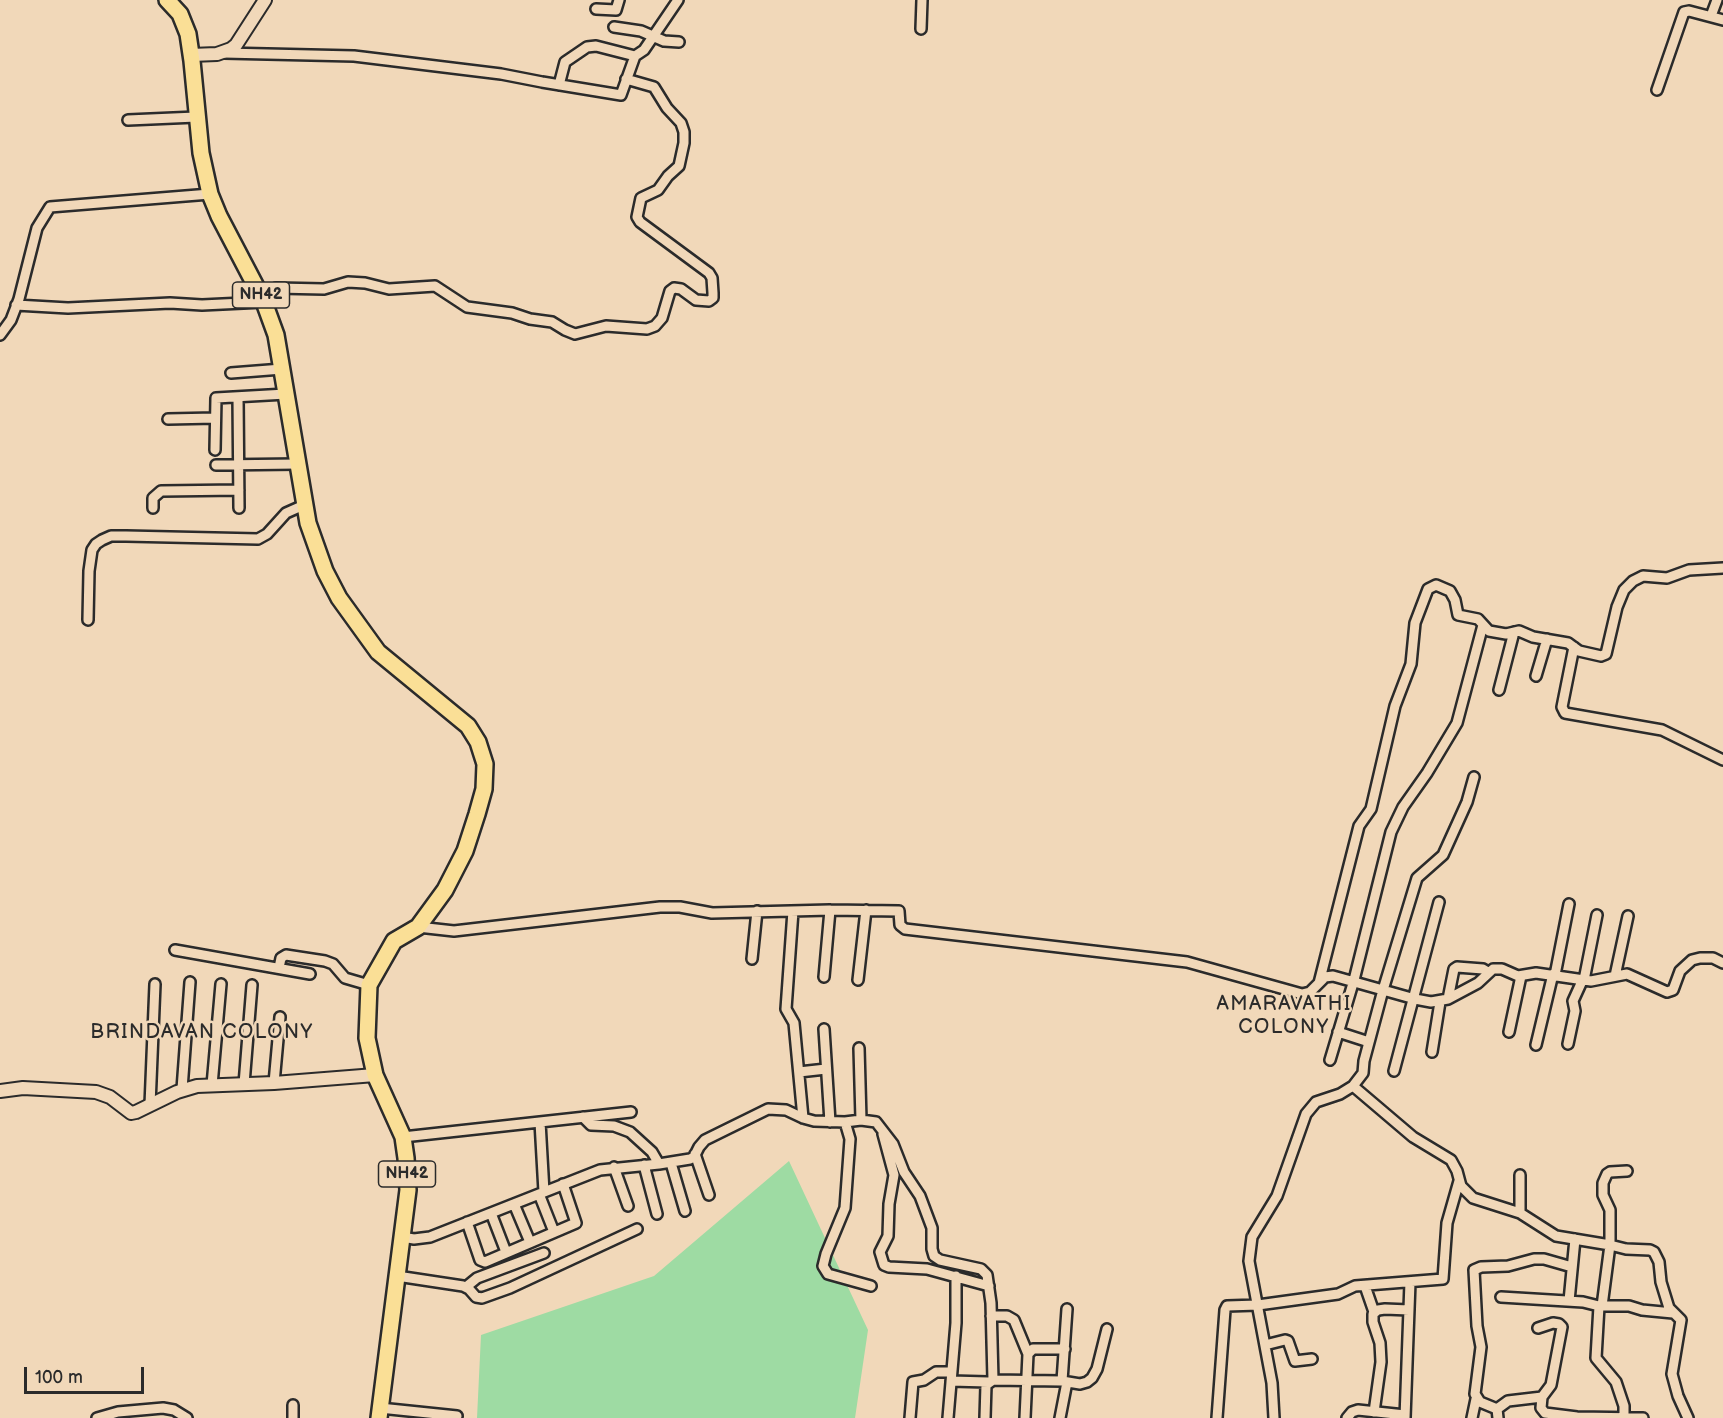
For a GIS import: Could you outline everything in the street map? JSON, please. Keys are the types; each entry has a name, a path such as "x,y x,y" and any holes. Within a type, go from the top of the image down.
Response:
{"highway":[{"name":"NH42","path":"167,0 180,14 188,34 196,117 210,194 263,300 276,335 304,505 315,548 339,598 378,652 468,726 478,742 485,764 484,789 465,851 445,890 418,927 394,941 369,985 367,1038 375,1075 403,1137 408,1191 380,1413"}],"street":[{"path":"224,52 236,45 265,0"},
{"path":"596,9 616,10 618,0"},
{"path":"191,55 224,52 354,56 501,74 619,95 622,93 635,56 644,50 677,0"},
{"path":"921,29 922,0"},
{"path":"1712,16 1717,0"},
{"path":"1657,90 1684,12 1689,10 1723,20"},
{"path":"614,27 641,31 664,41 679,42"},
{"path":"559,85 566,62 587,47 596,46 635,56"},
{"path":"16,305 68,308 170,303 202,305 263,300 276,288 317,290 348,282 365,283 389,289 435,286 467,307 512,313 530,319 552,322 575,334 606,326 647,329 655,326 662,318 670,291 674,288 681,289 696,300 709,301 713,298 713,287 712,278 705,268 640,222 637,217 641,198 658,190 679,166 684,132 681,123 667,108 654,87 626,79"},
{"path":"128,120 196,117"},
{"path":"0,335 11,320 38,228 50,207 210,194"},
{"path":"231,373 282,369"},
{"path":"215,450 216,398 286,394"},
{"path":"238,397 239,508"},
{"path":"168,420 215,418"},
{"path":"216,465 298,464"},
{"path":"153,508 153,498 161,491 239,490"},
{"path":"87,620 92,550 102,540 111,536 258,539 267,534 286,513 304,505"},
{"path":"1319,983 1359,826 1371,808 1395,706 1411,663 1415,622 1428,589 1436,585 1450,591 1455,600 1458,615 1478,619 1488,631 1506,634 1519,631 1533,637 1568,642 1579,651 1601,656 1606,654 1624,590 1638,578 1650,575 1666,578 1689,570 1723,568"},
{"path":"1329,1060 1354,980 1391,832 1403,807 1427,773 1457,723 1483,625"},
{"path":"1499,690 1514,632"},
{"path":"1536,676 1547,639"},
{"path":"1574,647 1562,707 1565,713 1662,730 1723,760"},
{"path":"1274,1418 1273,1393 1249,1261 1253,1234 1277,1197 1303,1121 1311,1106 1353,1086 1363,1073 1383,990 1417,878 1443,855 1467,802 1474,777"},
{"path":"1394,1071 1439,902"},
{"path":"1536,1046 1569,904"},
{"path":"418,927 454,931 660,907 680,907 712,913 899,911 900,926 905,929 1187,962 1302,994 1310,992 1325,977 1333,976 1354,980 1415,999 1444,1000 1478,983 1493,969 1502,969 1521,976 1533,973 1554,974 1584,980 1632,975 1667,992 1673,990 1680,971 1692,960 1713,958 1723,963"},
{"path":"824,977 830,910"},
{"path":"858,980 866,910"},
{"path":"752,958 757,911"},
{"path":"793,911 786,1009 794,1023 803,1118"},
{"path":"1568,1044 1575,1011 1573,1001 1584,980 1597,915"},
{"path":"1615,976 1628,916"},
{"path":"175,950 310,974"},
{"path":"279,968 281,958 286,955 325,961 333,964 345,978 369,985"},
{"path":"1432,1052 1454,969 1457,967 1484,969 1488,972"},
{"path":"1509,1032 1521,976"},
{"path":"182,1089 190,982"},
{"path":"150,1105 155,984"},
{"path":"212,1085 220,984"},
{"path":"244,1084 252,985"},
{"path":"274,1083 280,1017"},
{"path":"824,1029 830,1122"},
{"path":"1338,1032 1370,1042"},
{"path":"859,1048 861,1120"},
{"path":"799,1072 826,1069"},
{"path":"0,1092 23,1088 96,1092 110,1097 131,1113 182,1089 197,1086 375,1075"},
{"path":"1353,1086 1413,1137 1451,1160 1463,1190 1473,1198 1520,1213 1553,1235 1654,1252 1659,1262 1664,1293 1681,1323 1672,1367 1673,1381 1688,1418"},
{"path":"402,1237 422,1239 600,1170 690,1159 705,1140 760,1112 778,1108 803,1118 830,1122 861,1120 876,1122 893,1144 904,1172 920,1196 931,1222 934,1256 940,1260 985,1271 989,1280 992,1316 990,1381 986,1386 985,1418"},
{"path":"403,1137 631,1112"},
{"path":"583,1117 591,1125 614,1125 630,1132 652,1152 659,1164"},
{"path":"540,1122 541,1193 554,1232"},
{"path":"845,1122 850,1139 844,1208 823,1266 828,1275 871,1286"},
{"path":"883,1129 894,1179 889,1204 888,1236 880,1252 884,1265 927,1269 989,1286"},
{"path":"695,1154 709,1195"},
{"path":"671,1163 685,1211"},
{"path":"644,1165 657,1214"},
{"path":"614,1167 628,1206"},
{"path":"1624,1418 1624,1406 1616,1382 1596,1358 1600,1306 1610,1245 1610,1209 1603,1195 1603,1183 1610,1172 1628,1172"},
{"path":"1520,1175 1520,1213"},
{"path":"1217,1418 1225,1310 1229,1306 1258,1305 1338,1294 1355,1286 1440,1280 1444,1277 1446,1223 1460,1181"},
{"path":"467,1222 480,1260 485,1262 576,1222 563,1184"},
{"path":"514,1203 530,1242"},
{"path":"491,1213 506,1252"},
{"path":"397,1276 466,1287 476,1297 483,1298 510,1288 637,1229"},
{"path":"1569,1301 1575,1239"},
{"path":"466,1287 477,1278 544,1252"},
{"path":"1472,1418 1482,1347 1477,1326 1474,1270 1481,1267 1508,1266 1544,1258 1572,1266"},
{"path":"948,1418 956,1323 956,1276"},
{"path":"1347,1418 1354,1410 1405,1416 1410,1282"},
{"path":"1365,1286 1374,1312 1373,1322 1380,1343 1381,1362 1374,1412"},
{"path":"1501,1297 1591,1303 1600,1306 1629,1306 1642,1310 1673,1312"},
{"path":"1374,1312 1385,1308 1409,1310"},
{"path":"1060,1418 1065,1382 1067,1309"},
{"path":"992,1316 1006,1316 1014,1320 1028,1354 1024,1418"},
{"path":"1538,1328 1553,1323 1562,1327 1552,1381 1542,1397 1541,1408 1545,1413 1577,1417 1643,1418"},
{"path":"910,1418 913,1382 924,1380 936,1372 990,1381 1080,1384 1092,1378 1097,1369 1107,1329"},
{"path":"1265,1345 1282,1340 1288,1341 1295,1361 1312,1359"},
{"path":"1028,1354 1033,1349 1065,1349"},
{"path":"1476,1399 1498,1413 1508,1401 1542,1397"},
{"path":"293,1405 293,1418"},
{"path":"97,1418 118,1412 163,1408 174,1410 187,1418"},
{"path":"380,1413 457,1416"}],"green space":[{"path":"789,1161 868,1330 855,1418 477,1418 481,1335 654,1276"}],"district":[{"name":"AMARAVATHI COLONY","path":"1284,1016"},
{"name":"BRINDAVAN COLONY","path":"202,1033"}]}
